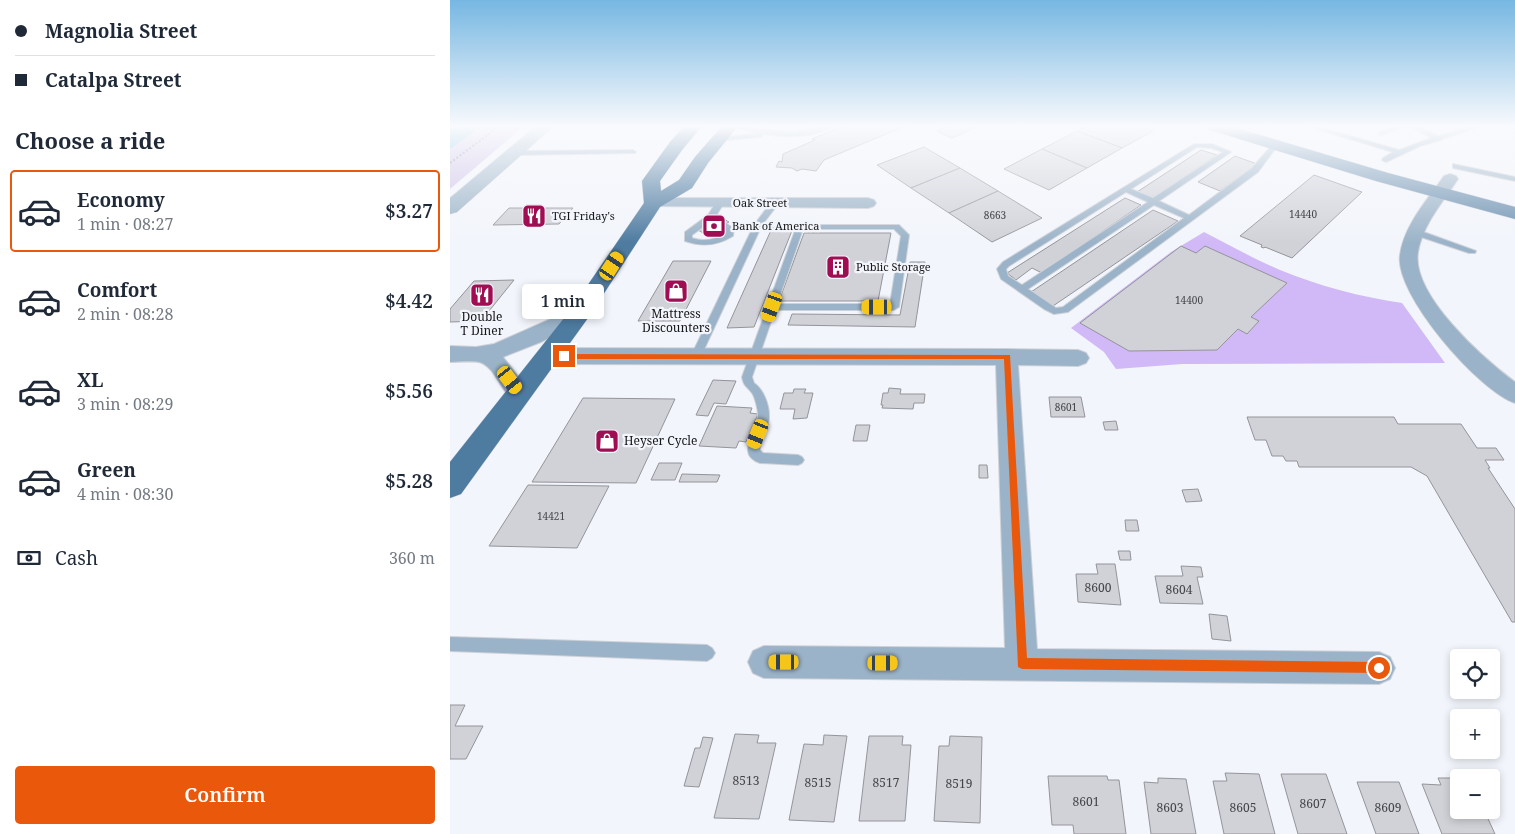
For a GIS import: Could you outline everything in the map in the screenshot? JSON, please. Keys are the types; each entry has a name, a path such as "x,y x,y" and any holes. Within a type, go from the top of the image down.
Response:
{"main road":[{"path":"653,203 651,181 662,165"},
{"path":"450,485 580,313 653,203 686,184 698,165"},
{"path":"1374,165 1515,195"},
{"path":"1414,165 1515,213"}],"street":[{"path":"450,208 499,165"},
{"path":"1449,180 1416,232 1409,252 1410,267 1416,287 1434,318 1461,349 1515,394"},
{"name":"Oak Street","path":"653,203 868,203"},
{"path":"450,354 484,354 522,342 580,313"},
{"path":"484,354 497,363 520,393"},
{"path":"547,356 1078,358"},
{"path":"1007,357 1022,664"},
{"path":"764,662 1379,668"}],"lane":[{"path":"1164,165 1006,264 1002,269 1004,277 1047,308 1054,311 1065,310 1255,170 1259,165"},
{"path":"1022,290 1209,165"},
{"path":"1449,180 1515,178"},
{"path":"1126,189 1190,218"},
{"path":"696,356 758,225 776,202"},
{"path":"720,203 713,218 693,229 688,234 688,239 695,242 710,243 721,240 730,234 730,229 726,225"},
{"path":"772,307 894,307 906,235 896,227 800,227 747,377 749,385 756,390 760,399 764,416 754,444 754,452 760,458 798,460"},
{"path":"1416,232 1472,251"},
{"path":"450,644 707,653"}],"shaded area":[{"path":"450,165 478,165 450,189"},
{"path":"1204,232 1295,276 1371,298 1402,303 1445,363 1182,364 1116,369 1104,352 1071,328 1171,252"}],"building":[{"path":"777,165 820,165 816,171 802,169 797,171 792,168 776,167"},
{"path":"877,165 955,165 960,168 911,188"},
{"path":"1012,165 1080,165 1087,168 1049,190 1004,169"},
{"path":"1080,165 1092,165 1087,168"},
{"path":"1178,165 1202,165 1153,198 1137,192"},
{"path":"1222,165 1256,165 1220,191 1198,182"},
{"path":"960,168 998,191 949,213 911,188"},
{"path":"1314,175 1362,192 1292,258 1261,247 1262,245 1240,236"},
{"path":"998,191 1042,218 992,242 949,213"},
{"path":"1125,198 1141,205 1042,273 1032,268 1016,280 1007,273"},
{"name":"TGI Friday's","path":"509,208 573,208 559,224 493,225"},
{"path":"1153,210 1178,221 1053,306 1031,292"},
{"name":"Bank of America","path":"722,218 729,222 705,234 698,230"},
{"path":"772,228 793,228 754,327 727,328"},
{"name":"Public Storage","path":"804,233 891,233 878,301 779,301"},
{"path":"1181,246 1196,253 1205,246 1287,283 1251,317 1259,321 1247,334 1238,329 1217,350 1129,351 1080,323"},
{"name":"Mattress Discounters","path":"673,261 711,261 680,321 638,321"},
{"path":"910,262 925,262 915,327 788,325 792,314 900,315"},
{"name":"Double T Diner","path":"514,280 481,321 450,322 450,309 474,281"},
{"path":"713,380 736,381 726,404 714,403 708,416 696,415"},
{"path":"889,388 901,389 900,394 925,394 924,403 914,403 913,409 882,408 883,393 888,393"},
{"path":"794,389 806,389 804,393 813,393 807,418 793,419 795,409 780,409 784,393 793,393"},
{"path":"1049,397 1081,397 1085,417 1051,417"},
{"name":"Heyser Cycle","path":"583,398 675,399 636,483 532,482"},
{"path":"717,406 752,408 750,413 758,414 746,442 739,441 736,448 699,446"},
{"path":"1247,417 1394,417 1398,424 1461,424 1477,448 1496,448 1504,460 1485,460 1490,468 1488,468 1515,509 1515,622 1512,622 1427,476 1411,467 1299,467 1297,461 1286,461 1283,456 1272,456 1266,440 1255,440"},
{"path":"1116,421 1118,430 1105,430 1103,422"},
{"path":"856,425 870,425 867,441 853,441"},
{"path":"659,463 682,463 675,480 651,480"},
{"path":"979,465 987,465 988,478 979,478"},
{"path":"682,474 720,475 717,482 679,482"},
{"path":"528,485 609,486 577,548 489,546"},
{"path":"1198,489 1202,501 1186,502 1182,490"},
{"path":"1125,520 1137,520 1139,531 1126,531"},
{"path":"1118,551 1130,551 1131,560 1120,560"},
{"path":"1096,564 1115,564 1121,605 1078,602 1076,574 1098,574"},
{"path":"1181,566 1201,567 1203,577 1197,577 1203,604 1160,603 1155,576 1183,576"},
{"path":"1209,614 1227,616 1231,641 1212,639"},
{"path":"450,705 465,705 455,726 483,726 466,759 450,759"},
{"path":"735,734 759,735 757,743 776,743 759,819 714,818"},
{"path":"824,735 847,736 834,822 789,820 804,744 823,745"},
{"path":"869,736 903,736 902,745 911,745 905,821 859,821"},
{"path":"950,736 982,737 980,823 934,821 939,746 949,746"},
{"path":"703,737 713,738 699,787 684,786 695,748 700,748"},
{"path":"1225,773 1259,774 1275,834 1224,834 1213,781 1227,781"},
{"path":"1281,774 1326,774 1347,834 1298,834"},
{"path":"1048,776 1107,776 1108,780 1119,780 1126,834 1074,834 1073,825 1052,825"},
{"path":"1158,778 1186,779 1196,834 1151,834 1144,782 1158,783"},
{"path":"1438,778 1450,778 1450,819 1488,819 1495,834 1442,834 1422,784 1441,785"},
{"path":"1357,782 1399,782 1419,834 1376,834"}],"place":[{"name":"TGI Friday's","path":"534,216"},
{"name":"Bank of America","path":"714,226"},
{"name":"Public Storage","path":"838,267"},
{"name":"Mattress Discounters","path":"676,291"},
{"name":"Double T Diner","path":"482,295"},
{"name":"Heyser Cycle","path":"607,441"}],"route":[{"path":"564,356 1007,357 1022,664 1379,668"}]}
